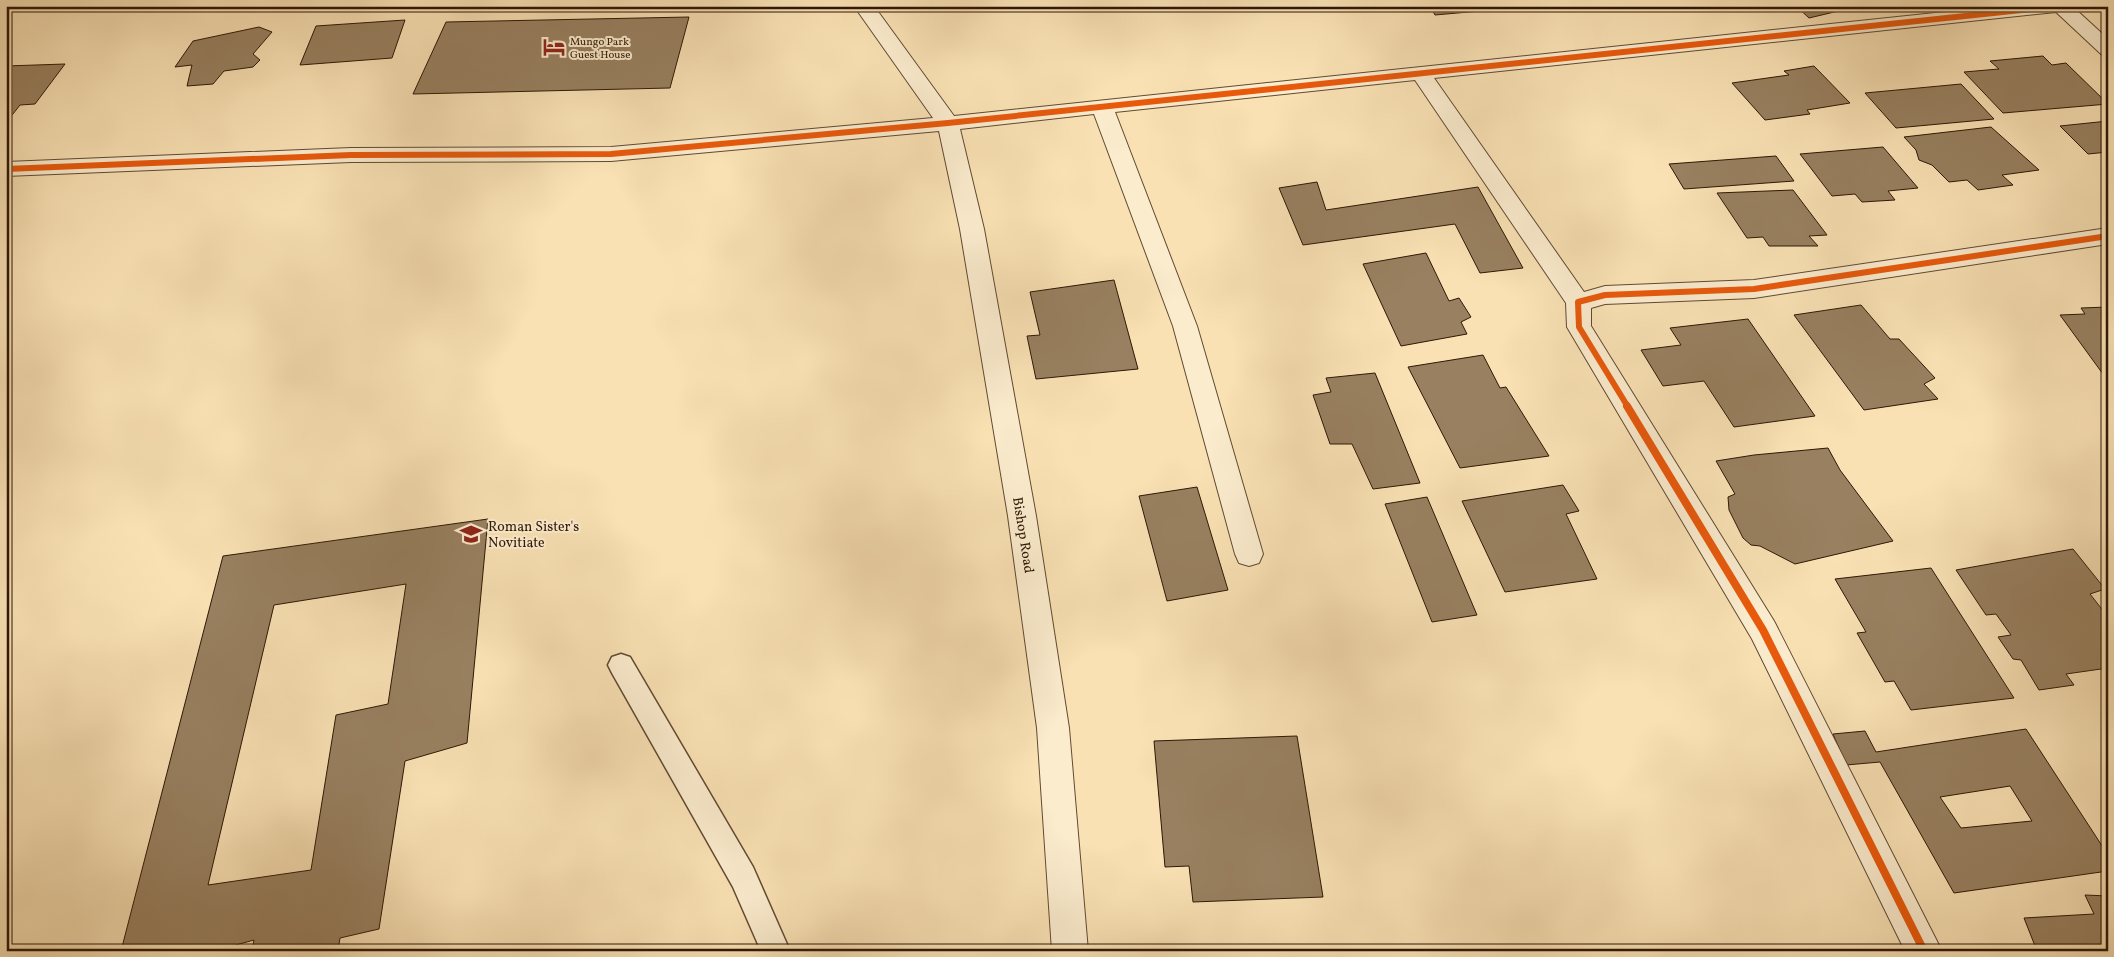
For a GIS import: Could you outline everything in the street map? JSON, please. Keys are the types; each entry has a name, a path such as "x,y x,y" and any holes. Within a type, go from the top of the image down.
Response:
{"street":[{"path":"864,6 948,123"},
{"path":"6,169 351,155 611,154 948,123 2060,6 2108,50"},
{"path":"1420,73 1578,302 1579,327 1762,630 1924,951"},
{"path":"1102,106 1185,326 1249,554"},
{"name":"Bishop Road","path":"948,123 972,229 1022,516 1045,670 1053,728 1070,951"},
{"path":"1578,302 1605,295 1754,289 2108,236"}],"lane":[{"path":"621,665 743,877 776,951"}],"building":[{"path":"1430,6 1476,6 1480,11 1435,15"},
{"path":"1796,6 1843,6 1847,9 1809,18"},
{"path":"689,17 670,88 413,94 446,22"},
{"path":"405,20 392,58 300,65 316,26"},
{"path":"259,27 272,32 253,54 260,60 253,67 224,71 213,84 187,86 192,65 175,67 193,41"},
{"path":"2043,56 2052,65 2066,63 2108,104 2003,113 1964,72 1999,69 1990,61"},
{"path":"65,64 35,104 20,105 9,119 6,119 6,66"},
{"path":"1814,66 1850,103 1807,110 1810,114 1765,120 1732,83 1789,75 1784,71"},
{"path":"1961,84 1994,119 1896,128 1865,93"},
{"path":"2108,121 2108,152 2088,154 2060,126"},
{"path":"1991,127 2039,170 2002,175 2013,185 1978,190 1967,180 1949,182 1932,165 1919,160 1916,150 1904,137"},
{"path":"1883,147 1918,188 1888,191 1895,200 1862,202 1855,194 1832,196 1800,154"},
{"path":"1776,156 1794,181 1684,189 1669,164"},
{"path":"1317,182 1326,210 1478,187 1523,268 1480,273 1455,224 1303,245 1279,188"},
{"path":"1793,190 1827,235 1809,236 1818,246 1769,246 1763,237 1747,238 1717,193"},
{"path":"1426,253 1449,301 1459,298 1471,317 1461,322 1467,334 1401,346 1363,264"},
{"path":"1114,280 1138,369 1036,379 1027,336 1040,335 1030,292"},
{"path":"1861,305 1890,339 1899,339 1935,378 1924,384 1938,399 1864,410 1794,315"},
{"path":"2108,307 2108,381 2060,315 2085,314 2081,308"},
{"path":"1748,319 1815,416 1734,427 1704,381 1663,386 1641,350 1681,345 1670,328"},
{"path":"1483,355 1500,388 1506,387 1549,456 1460,468 1408,367"},
{"path":"1375,373 1420,483 1373,489 1352,444 1330,444 1313,395 1331,392 1326,378"},
{"path":"1828,448 1840,470 1893,541 1795,564 1760,546 1751,545 1743,538 1729,510 1728,497 1735,494 1716,461 1754,455"},
{"path":"1563,485 1579,511 1566,514 1597,579 1505,592 1462,501"},
{"path":"1197,487 1228,590 1167,601 1139,496"},
{"path":"1427,497 1477,615 1432,622 1385,504"},
{"path":"488,519 467,743 405,761 379,929 340,938 338,951 252,951 254,940 214,951 121,951 223,556","holes":["406,584 388,704 336,715 311,870 208,885 274,605"]},
{"path":"2073,549 2105,589 2090,594 2108,617 2108,668 2066,674 2074,685 2039,690 2021,660 2013,659 1998,637 2011,635 1996,614 1986,615 1956,570"},
{"path":"1931,568 2014,698 1911,710 1894,681 1885,682 1857,633 1866,632 1835,579"},
{"path":"2026,729 2108,855 2108,871 1954,893 1880,762 1846,765 1833,734 1865,731 1876,752","holes":["2010,786 2032,821 1961,828 1940,797"]},
{"path":"1297,736 1323,897 1193,902 1189,866 1165,867 1154,741"},
{"path":"2085,895 2108,896 2108,951 2037,951 2024,918 2094,914"}],"cycle path":[{"path":"6,169 351,155 611,154 948,123 2061,6"},
{"path":"1924,951 1763,630 1579,327 1578,302 1605,295 1754,289 2108,236"}],"place":[{"name":"Mungo Park Guest House","path":"554,47"},
{"name":"Roman Sister's Novitiate","path":"471,534"}]}
